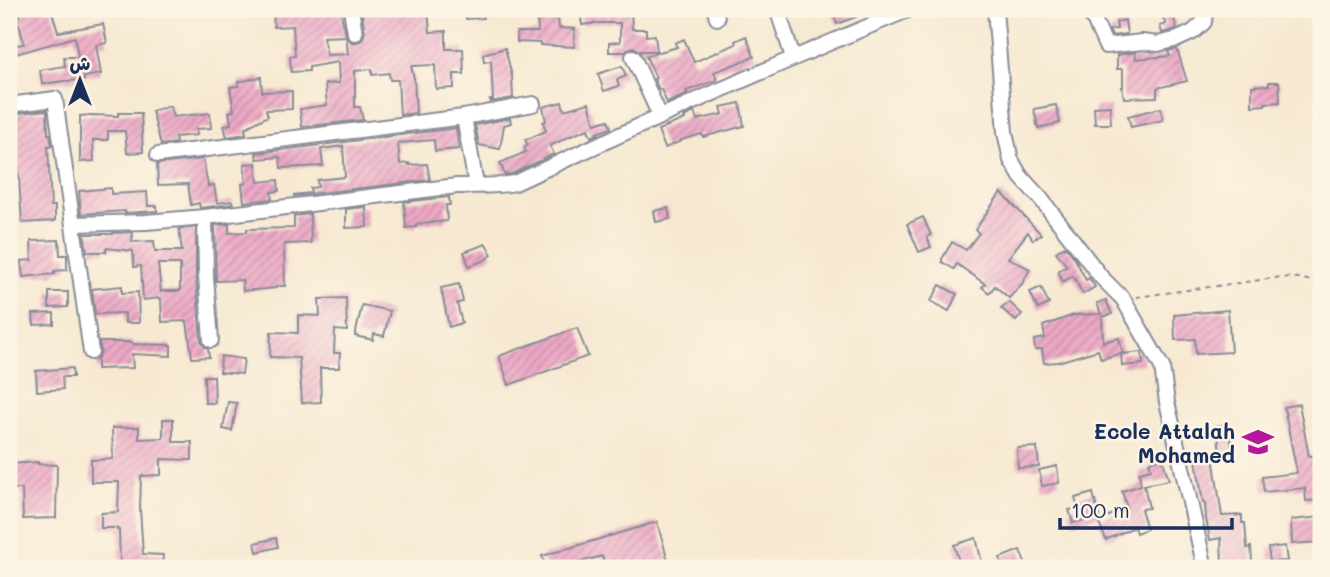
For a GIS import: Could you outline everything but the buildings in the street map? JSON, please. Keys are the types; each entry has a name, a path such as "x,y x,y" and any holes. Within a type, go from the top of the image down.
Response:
{"street":[{"path":"9,11 14,9"},
{"path":"351,9 355,33"},
{"path":"777,9 793,57"},
{"path":"73,224 205,217 457,186 494,187 514,183 793,57 911,9"},
{"path":"995,9 1005,132 1011,160 1021,177 1101,278 1123,299 1162,367 1167,402 1205,568"},
{"path":"1089,9 1106,46 1142,42 1158,44 1178,39 1193,32 1204,22 1206,9"},
{"path":"633,57 660,116"},
{"path":"9,105 55,99 91,352"},
{"path":"158,155 464,117 533,104"},
{"path":"464,117 476,185"},
{"path":"205,217 211,340"}],"path":[{"path":"1123,299 1282,277 1300,278 1321,284"}],"place":[{"name":"Ecole Attalah Mohamed","path":"1258,442"}]}
